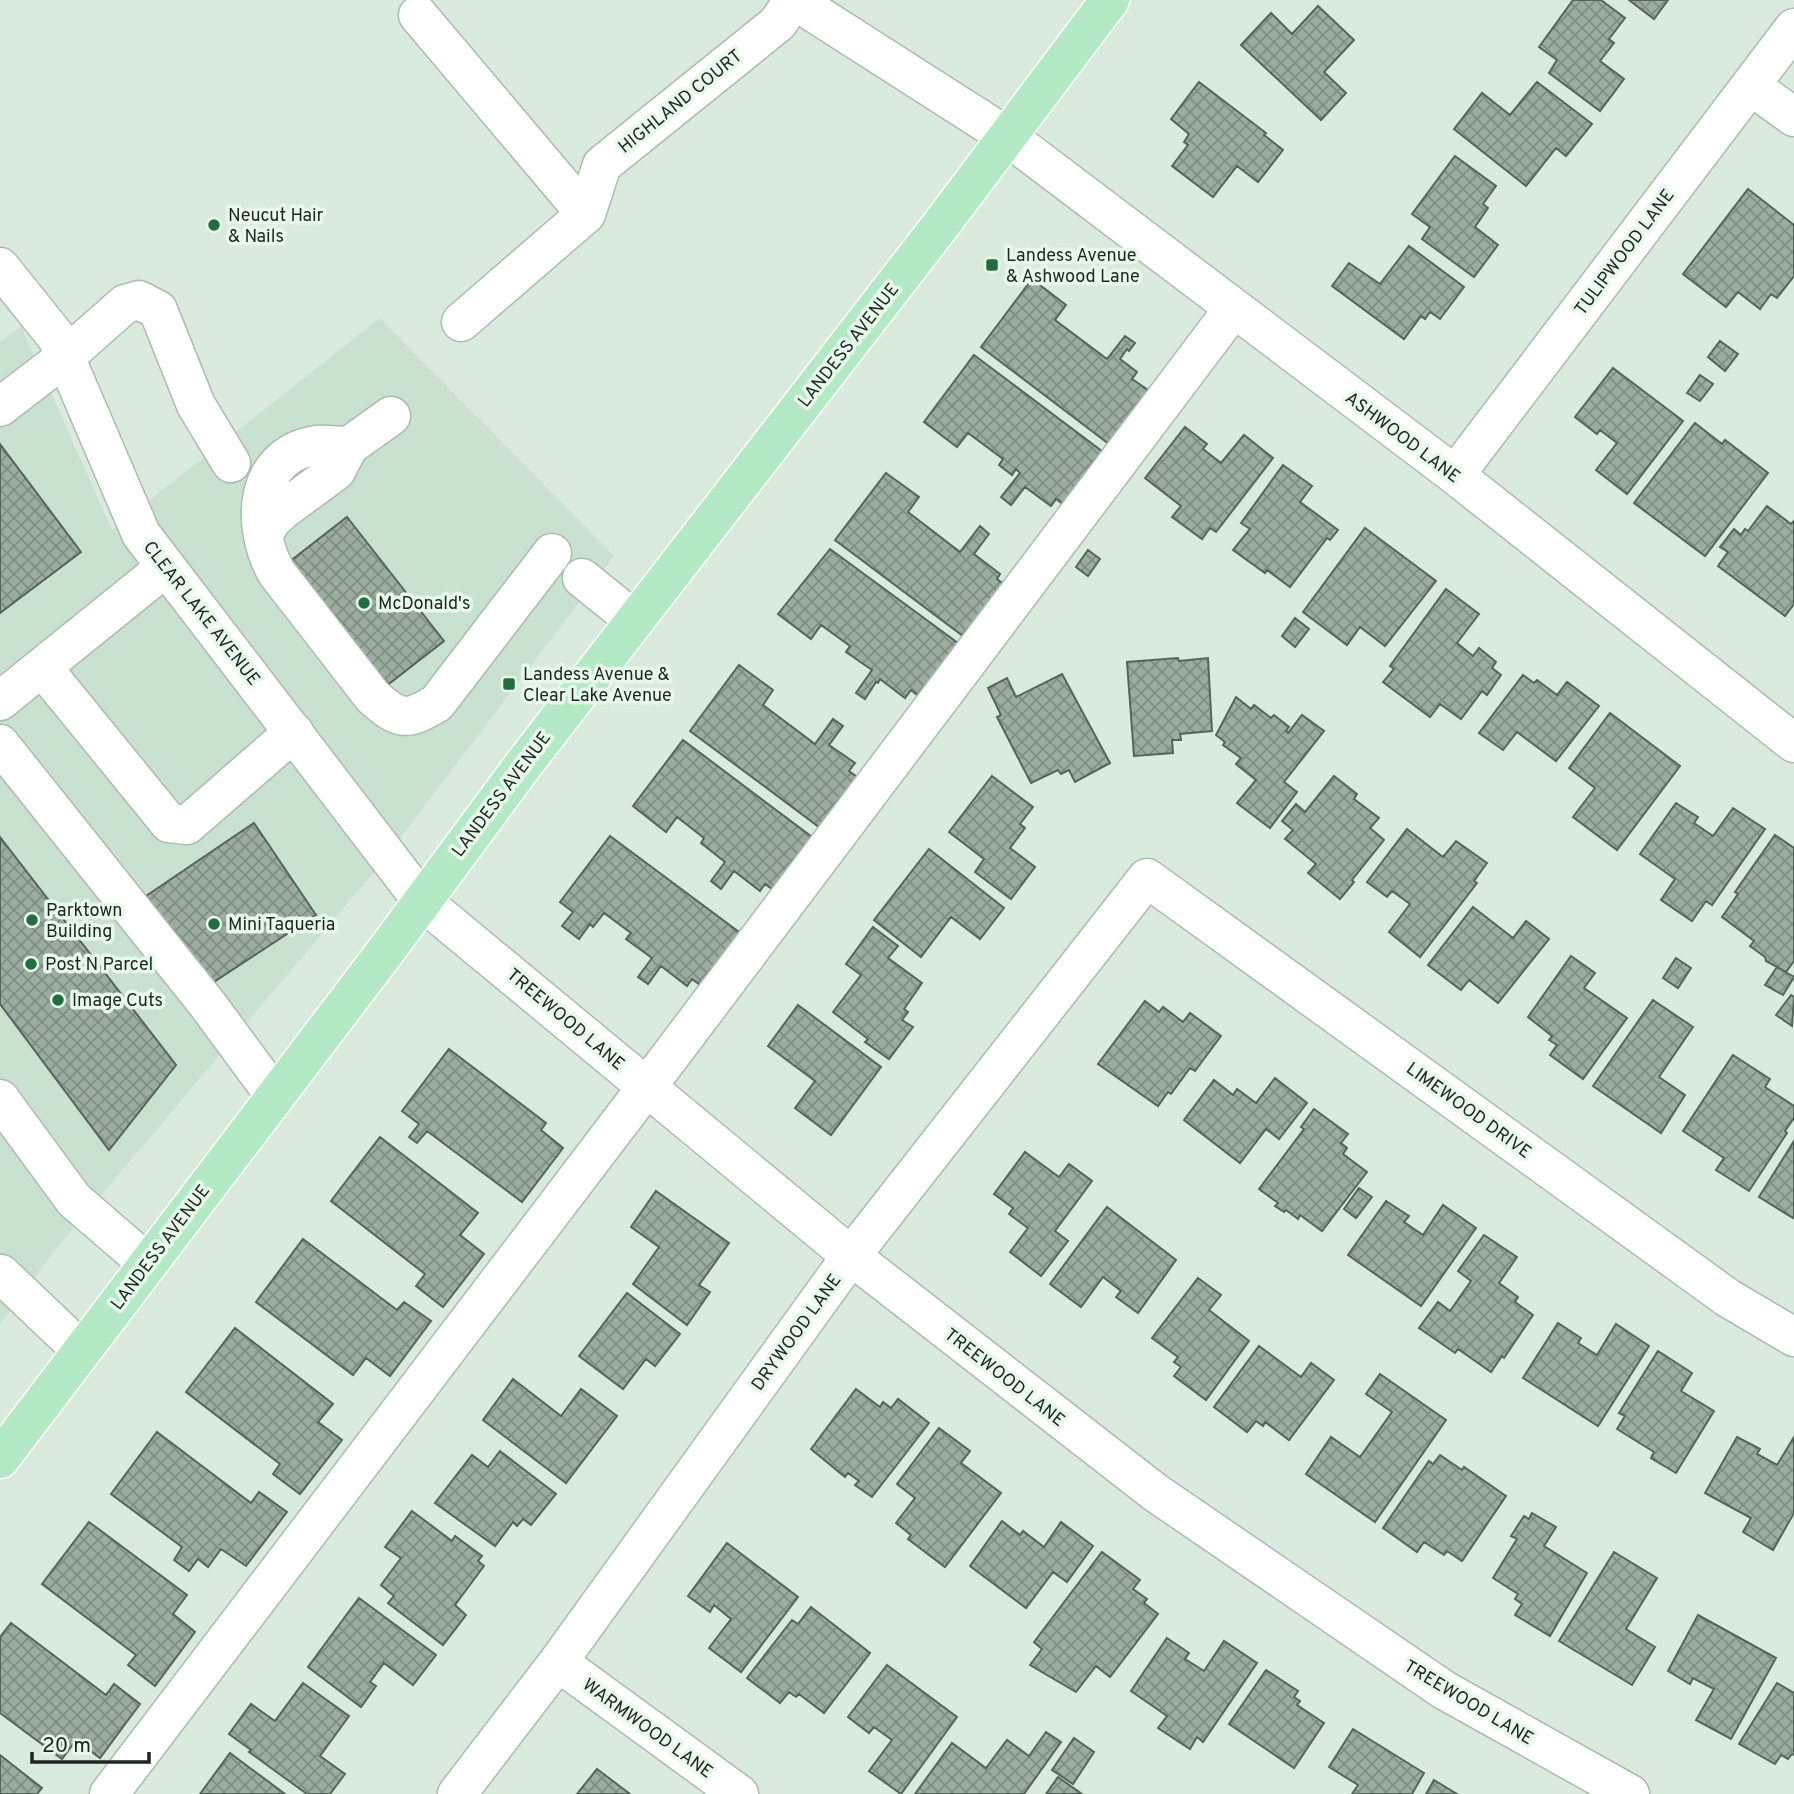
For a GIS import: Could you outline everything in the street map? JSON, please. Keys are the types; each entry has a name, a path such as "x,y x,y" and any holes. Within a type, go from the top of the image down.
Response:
{"main road":[{"name":"LANDESS AVENUE","path":"0,1459 634,621 1110,0"}],"street":[{"name":"HIGHLAND COURT","path":"586,214 602,165 778,23 793,0 1008,136"},
{"path":"418,15 586,214 461,322"},
{"name":"TULIPWOOD LANE","path":"1455,475 1794,28"},
{"path":"1751,86 1794,117"},
{"name":"ASHWOOD LANE","path":"1008,136 1455,475 1794,743"},
{"name":"CLEAR LAKE AVENUE","path":"0,267 57,338 141,534 422,901"},
{"path":"0,407 65,357 125,304 139,300 158,310 196,405 232,463"},
{"path":"108,1794 647,1087 1234,308"},
{"path":"391,416 349,446 316,445 291,454 271,471 262,490 266,554 292,593 373,697 387,710 402,717 416,715 437,703 552,553"},
{"path":"0,701 166,567"},
{"path":"582,578 634,621"},
{"path":"42,667 169,823 187,825 294,733"},
{"path":"0,744 208,1005 275,1096"},
{"name":"DRYWOOD LANE","path":"457,1794 558,1662 851,1256 1147,878"},
{"name":"LIMEWOOD DRIVE","path":"1147,878 1728,1298 1794,1336"},
{"name":"TREEWOOD LANE","path":"422,901 851,1256 1156,1493 1444,1690 1630,1794"},
{"path":"0,1098 74,1200 147,1264"},
{"path":"1,1275 82,1351"},
{"name":"WARMWOOD LANE","path":"558,1662 738,1794"}],"shaded area":[{"path":"380,318 614,556 379,866 55,1250 0,1324 0,342 21,326 112,530"}],"building":[{"path":"1573,0 1601,0 1625,18 1609,39 1614,43 1600,61 1624,79 1600,111 1549,73 1557,60 1539,47"},
{"path":"1629,0 1668,0 1654,19"},
{"path":"1318,6 1354,40 1324,72 1346,93 1321,120 1241,45 1271,13 1292,34"},
{"path":"1199,82 1266,133 1264,135 1283,150 1258,182 1237,166 1213,197 1172,166 1188,145 1184,142 1189,134 1171,119"},
{"path":"1537,82 1592,124 1566,156 1556,148 1526,186 1454,129 1482,93 1510,115"},
{"path":"1455,156 1496,186 1483,204 1488,208 1475,227 1498,245 1474,277 1422,239 1430,227 1412,214"},
{"path":"1748,189 1794,225 1794,276 1777,298 1771,294 1760,309 1738,292 1726,307 1683,274"},
{"path":"1409,246 1464,287 1440,319 1430,312 1425,319 1421,316 1404,339 1332,286 1349,263 1380,284"},
{"path":"1032,279 1066,305 1055,320 1107,359 1125,336 1135,343 1120,359 1137,372 1132,379 1154,394 1113,447 981,347"},
{"path":"1720,341 1738,354 1725,371 1708,357"},
{"path":"974,355 1107,455 1067,507 1056,499 1051,506 1025,487 1011,505 1001,497 1020,473 1016,469 1012,475 999,465 1003,459 968,433 957,447 924,422"},
{"path":"1613,368 1683,421 1627,494 1596,470 1617,443 1600,430 1597,434 1575,417"},
{"path":"1700,375 1713,384 1700,401 1687,393"},
{"path":"1695,423 1722,444 1725,440 1768,473 1705,556 1634,503"},
{"path":"1185,427 1207,444 1203,449 1221,463 1244,435 1273,458 1216,532 1210,528 1202,539 1172,517 1181,506 1145,478"},
{"path":"0,444 81,552 0,613"},
{"path":"1283,465 1312,486 1300,502 1338,530 1330,540 1327,538 1290,587 1233,550 1250,529 1241,523"},
{"path":"886,473 919,497 908,512 960,552 980,526 989,534 974,554 1000,574 997,579 1007,587 967,639 835,540"},
{"path":"1767,506 1791,524 1794,521 1794,604 1785,616 1718,566 1728,552 1720,547 1734,529 1741,535 1745,529 1748,531"},
{"name":"McDonald's","path":"347,517 444,641 381,690 284,566"},
{"path":"1365,528 1436,581 1385,646 1360,627 1347,645 1303,612"},
{"path":"830,549 962,646 923,700 911,690 905,698 880,679 865,699 856,693 872,670 846,652 850,646 821,625 811,639 778,614"},
{"path":"1088,550 1100,559 1088,576 1076,567"},
{"path":"1446,589 1479,614 1457,643 1473,656 1479,648 1496,662 1492,668 1501,675 1487,695 1482,691 1461,719 1440,704 1430,717 1383,682 1394,669 1390,666"},
{"path":"1295,618 1309,629 1295,647 1282,636"},
{"path":"1178,658 1179,661 1208,658 1212,731 1180,734 1181,740 1172,740 1173,753 1134,756 1127,662"},
{"path":"739,665 773,690 763,705 815,744 833,719 843,726 829,745 855,763 849,771 861,780 823,830 690,731"},
{"path":"1062,674 1110,763 1075,782 1069,770 1061,774 1058,770 1031,783 997,717 1001,715 988,688 1007,678 1016,697"},
{"path":"1523,675 1534,683 1537,680 1557,695 1567,682 1599,706 1556,761 1517,732 1503,750 1479,733"},
{"path":"1236,697 1251,709 1254,705 1271,718 1274,715 1289,727 1286,731 1288,733 1302,715 1324,731 1284,782 1297,792 1270,828 1237,803 1256,780 1236,764 1241,758 1223,745 1225,742 1216,735"},
{"path":"1610,713 1680,766 1617,850 1573,817 1595,788 1569,768"},
{"path":"683,740 816,840 776,892 765,884 760,891 734,871 721,889 711,881 725,862 701,843 704,838 677,817 666,832 633,806"},
{"path":"992,776 1033,807 1020,824 1025,828 1010,848 1035,867 1011,899 975,872 984,859 949,832"},
{"path":"1334,776 1357,794 1354,799 1379,818 1370,828 1384,840 1340,899 1308,873 1316,864 1285,839 1293,830 1282,821 1296,804 1305,812"},
{"path":"1676,803 1698,817 1694,823 1713,836 1733,808 1765,829 1712,905 1706,901 1692,921 1661,900 1675,879 1640,854"},
{"path":"254,823 316,915 206,987 146,896"},
{"path":"1407,829 1443,857 1456,841 1487,863 1474,881 1477,883 1420,957 1389,932 1410,904 1392,891 1387,897 1367,882"},
{"path":"1775,835 1794,848 1794,961 1786,972 1766,961 1765,957 1750,946 1754,941 1722,917 1738,894 1735,892"},
{"path":"610,836 743,935 704,988 692,979 687,986 661,966 648,984 638,977 652,958 626,939 631,933 604,913 593,927 590,924 579,939 562,926 573,912 560,902"},
{"name":"Parktown Building","path":"0,837 176,1065 109,1150 0,1004"},
{"path":"929,849 1004,908 980,939 951,917 921,957 874,920"},
{"path":"1473,907 1513,938 1526,921 1549,939 1498,1003 1469,980 1461,990 1428,965"},
{"path":"873,927 898,946 888,958 922,983 904,1009 908,1012 902,1020 913,1027 889,1059 865,1042 868,1039 833,1012 861,975 846,964"},
{"path":"1571,956 1595,973 1584,988 1627,1018 1583,1079 1550,1055 1557,1045 1549,1040 1552,1036 1528,1017"},
{"path":"1676,958 1691,968 1678,988 1663,978"},
{"path":"1777,967 1794,977 1783,995 1765,985"},
{"path":"1791,995 1794,997 1792,1026 1776,1015"},
{"path":"1653,1000 1693,1027 1659,1077 1685,1095 1661,1133 1593,1086"},
{"path":"1145,1001 1159,1012 1163,1007 1183,1022 1190,1013 1221,1036 1195,1071 1190,1068 1171,1094 1168,1092 1158,1106 1098,1064"},
{"path":"798,1005 881,1067 831,1135 795,1108 815,1081 768,1046"},
{"path":"449,1049 546,1123 541,1130 563,1148 522,1202 427,1131 417,1143 409,1137 419,1124 402,1111"},
{"path":"1733,1055 1770,1079 1765,1087 1794,1106 1794,1118 1785,1131 1787,1133 1749,1191 1716,1170 1724,1158 1683,1131"},
{"path":"1275,1078 1307,1103 1279,1139 1266,1129 1240,1163 1184,1120 1214,1080 1233,1095 1237,1089 1256,1103"},
{"path":"1314,1109 1348,1134 1341,1143 1347,1148 1343,1154 1367,1172 1322,1231 1300,1215 1298,1219 1275,1206 1278,1203 1259,1189 1304,1129 1301,1127"},
{"path":"380,1137 478,1213 460,1235 484,1254 443,1307 416,1286 425,1274 331,1201"},
{"path":"1794,1141 1794,1216 1793,1218 1759,1197"},
{"path":"1025,1152 1059,1177 1069,1164 1092,1181 1055,1231 1068,1241 1041,1276 1010,1252 1028,1228 1009,1214 1013,1208 994,1194"},
{"path":"1359,1188 1372,1197 1356,1218 1344,1209"},
{"path":"656,1191 729,1243 699,1285 710,1292 687,1325 633,1284 659,1247 631,1227"},
{"path":"1386,1201 1409,1216 1404,1222 1423,1235 1443,1205 1476,1228 1421,1306 1348,1255"},
{"path":"1107,1207 1176,1260 1138,1313 1116,1297 1121,1291 1103,1277 1081,1307 1050,1284"},
{"path":"1484,1235 1517,1257 1499,1283 1518,1297 1515,1302 1533,1315 1504,1358 1502,1356 1491,1372 1458,1349 1455,1353 1419,1328 1438,1302 1450,1311 1471,1281 1458,1271"},
{"path":"303,1239 397,1310 404,1302 431,1321 390,1376 366,1358 353,1375 256,1302"},
{"path":"1198,1278 1221,1295 1209,1310 1249,1341 1206,1400 1174,1376 1181,1367 1174,1362 1178,1357 1152,1338"},
{"path":"627,1293 680,1334 655,1366 646,1359 623,1389 579,1356"},
{"path":"1558,1323 1581,1338 1578,1343 1597,1355 1616,1324 1649,1346 1598,1426 1523,1378"},
{"path":"235,1328 333,1404 318,1422 342,1440 300,1494 273,1474 280,1464 186,1392"},
{"path":"1259,1346 1301,1377 1311,1363 1334,1380 1289,1440 1265,1422 1263,1426 1256,1421 1247,1432 1214,1407"},
{"path":"1658,1351 1692,1373 1681,1391 1714,1411 1676,1473 1651,1458 1654,1452 1617,1429 1625,1416 1619,1413"},
{"path":"1380,1374 1446,1420 1375,1522 1306,1474 1331,1437 1360,1457 1392,1412 1366,1394"},
{"path":"513,1379 561,1416 581,1389 617,1416 566,1483 483,1420"},
{"path":"856,1389 880,1407 883,1402 891,1408 898,1399 929,1423 872,1497 855,1485 859,1481 848,1473 845,1477 811,1449"},
{"path":"939,1428 970,1451 961,1463 1001,1493 945,1567 908,1539 911,1535 896,1523 915,1498 897,1484"},
{"path":"157,1432 251,1503 259,1492 287,1512 246,1566 221,1549 208,1567 198,1559 189,1571 174,1560 182,1547 111,1494"},
{"path":"1737,1437 1760,1449 1757,1454 1777,1465 1794,1437 1794,1513 1773,1550 1743,1532 1751,1518 1705,1493"},
{"path":"500,1451 556,1494 531,1525 523,1519 517,1526 513,1522 495,1546 435,1503 472,1455 488,1467"},
{"path":"1440,1455 1462,1470 1464,1467 1506,1496 1462,1561 1447,1551 1444,1555 1424,1542 1417,1552 1383,1528 1429,1461 1433,1464"},
{"path":"412,1511 452,1541 455,1536 482,1556 478,1561 484,1566 455,1605 466,1615 443,1645 388,1603 394,1596 381,1585 401,1558 385,1547"},
{"path":"1532,1513 1556,1527 1544,1546 1587,1573 1550,1636 1515,1615 1522,1604 1515,1599 1518,1594 1493,1578 1517,1539 1511,1536 1524,1516 1529,1519"},
{"path":"1002,1521 1020,1535 1023,1531 1044,1547 1061,1522 1093,1546 1067,1582 1053,1572 1026,1608 970,1566"},
{"path":"89,1522 187,1595 173,1614 195,1632 155,1686 128,1665 136,1655 42,1584"},
{"path":"727,1543 798,1597 741,1672 709,1648 731,1619 714,1605 710,1612 688,1596"},
{"path":"1102,1552 1140,1580 1133,1589 1147,1599 1144,1603 1158,1614 1110,1677 1096,1666 1076,1692 1030,1665 1042,1649 1034,1642"},
{"path":"1614,1552 1657,1578 1626,1629 1655,1647 1632,1685 1559,1641"},
{"path":"359,1598 436,1655 413,1685 384,1663 370,1682 376,1686 361,1707 308,1667"},
{"path":"811,1607 870,1653 824,1713 799,1694 796,1697 789,1692 780,1703 747,1678 792,1620 798,1624"},
{"path":"1698,1615 1776,1658 1731,1739 1696,1720 1714,1689 1693,1678 1690,1684 1668,1671"},
{"path":"11,1623 106,1695 114,1684 140,1704 100,1758 76,1740 62,1759 0,1713 0,1637"},
{"path":"1167,1638 1189,1653 1185,1659 1204,1671 1224,1641 1257,1663 1203,1742 1197,1737 1190,1749 1158,1728 1167,1716 1131,1691"},
{"path":"887,1665 957,1717 901,1794 869,1771 892,1740 874,1727 869,1733 848,1717"},
{"path":"1266,1670 1298,1691 1294,1697 1300,1701 1297,1705 1324,1723 1294,1768 1229,1724"},
{"path":"303,1683 349,1716 320,1756 345,1774 330,1794 307,1794 229,1734 251,1704 275,1721"},
{"path":"1777,1683 1794,1693 1794,1755 1788,1759 1781,1755 1775,1764 1739,1744"},
{"path":"1353,1729 1424,1773 1412,1794 1352,1794 1358,1785 1329,1767"},
{"path":"1046,1732 1061,1742 1024,1794 915,1794 952,1743 986,1768 1007,1740 1029,1756"},
{"path":"1074,1738 1094,1752 1073,1784 1052,1770"},
{"path":"230,1753 285,1794 200,1794"},
{"path":"0,1755 42,1788 37,1794 0,1794"},
{"path":"597,1769 630,1794 577,1794"},
{"path":"1058,1777 1082,1794 1046,1794"},
{"path":"1434,1780 1457,1794 1426,1794"}],"place":[{"name":"Neucut Hair & Nails","path":"214,225"},
{"name":"Landess Avenue & Ashwood Lane","path":"992,265"},
{"name":"McDonald's","path":"364,603"},
{"name":"Landess Avenue & Clear Lake Avenue","path":"509,684"},
{"name":"Parktown Building","path":"32,920"},
{"name":"Mini Taqueria","path":"214,924"},
{"name":"Post N Parcel","path":"31,964"},
{"name":"Image Cuts","path":"58,1000"}]}
